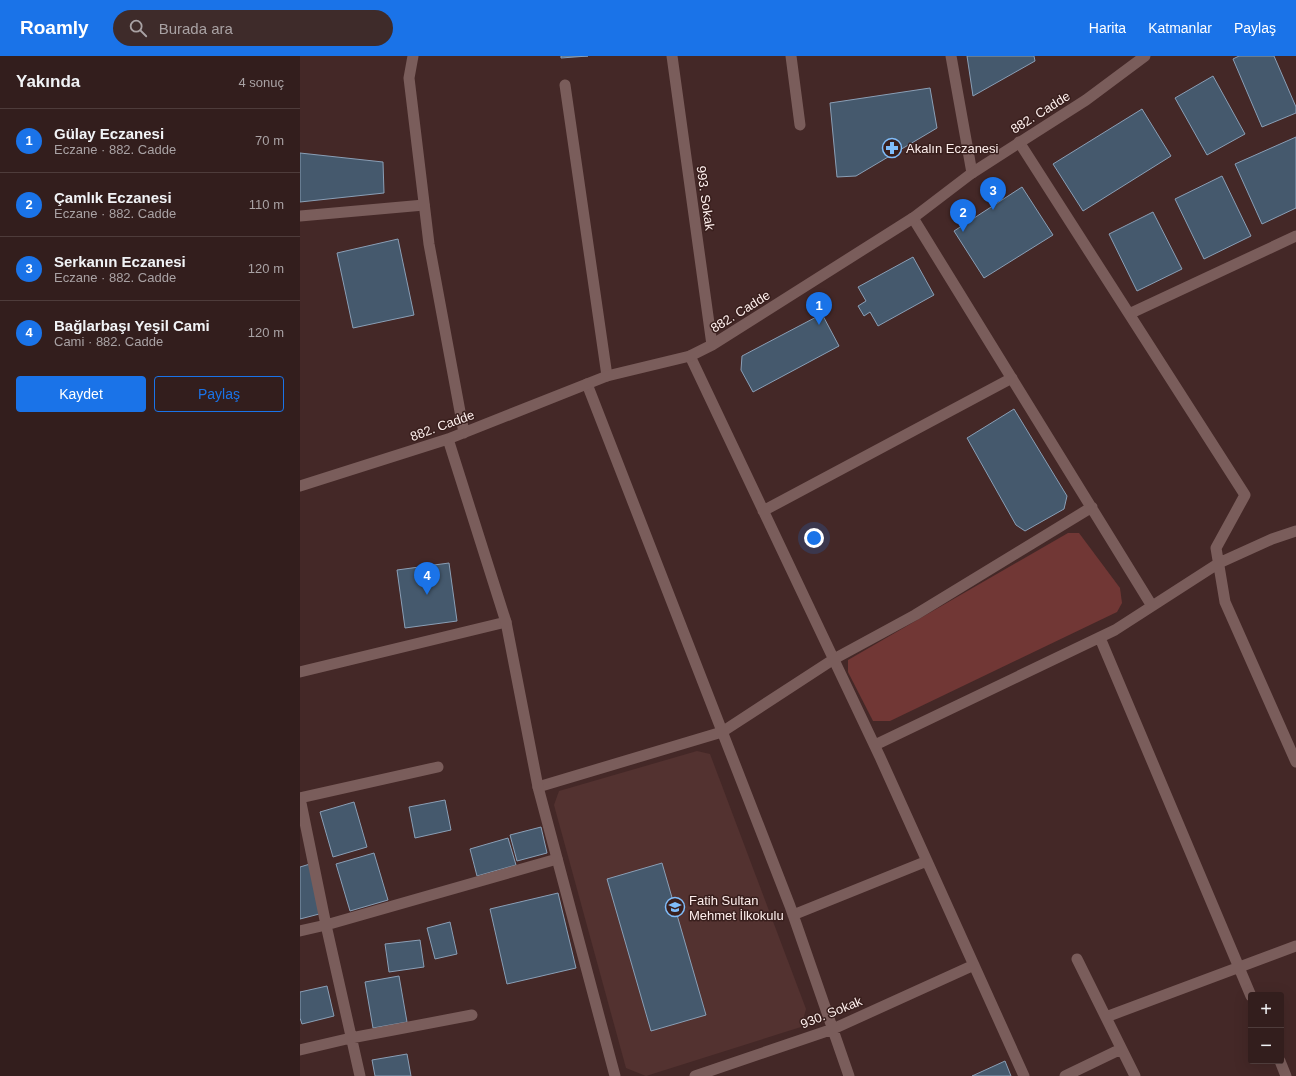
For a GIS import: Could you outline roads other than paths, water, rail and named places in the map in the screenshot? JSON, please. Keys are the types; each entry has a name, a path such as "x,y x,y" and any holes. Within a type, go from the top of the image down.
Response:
{"street":[{"path":"413,56 409,78 429,244 464,433"},
{"name":"993. Sokak","path":"672,56 712,345"},
{"path":"791,56 800,125"},
{"path":"951,56 972,173"},
{"name":"882. Cadde","path":"300,486 448,439 607,376 690,356 712,345 913,218 972,173 1086,100 1145,56"},
{"path":"565,85 607,376"},
{"path":"1019,142 1245,495 1216,548 1225,602 1296,762"},
{"path":"300,216 424,205"},
{"path":"913,218 1152,606"},
{"path":"1129,314 1294,241"},
{"path":"690,356 875,745 1024,1076"},
{"path":"763,511 1012,378"},
{"path":"588,384 793,915 849,1076"},
{"path":"448,439 506,622 538,786 615,1076"},
{"path":"538,786 722,732 834,659 916,615 1092,507"},
{"path":"875,745 1100,638 1115,630 1219,563 1272,539 1296,531"},
{"path":"300,672 506,622"},
{"path":"1100,638 1249,992"},
{"path":"360,1076 326,925 300,798 438,767"},
{"path":"300,931 326,925 557,859"},
{"path":"793,915 927,861"},
{"path":"1106,1017 1296,946"},
{"path":"1077,959 1135,1076"},
{"name":"930. Sokak","path":"695,1076 833,1029 974,965"},
{"path":"300,1050 351,1038 472,1015"},
{"path":"1065,1076 1121,1049"},
{"path":"1281,1064 1286,1076"}],"place":[{"name":"Akalın Eczanesi","path":"892,148"},
{"name":"Serkanın Eczanesi","path":"993,210"},
{"name":"Çamlık Eczanesi","path":"963,232"},
{"name":"Gülay Eczanesi","path":"819,325"},
{"name":"Bağlarbaşı Yeşil Cami","path":"427,595"},
{"name":"Fatih Sultan Mehmet İlkokulu","path":"675,907"}]}
